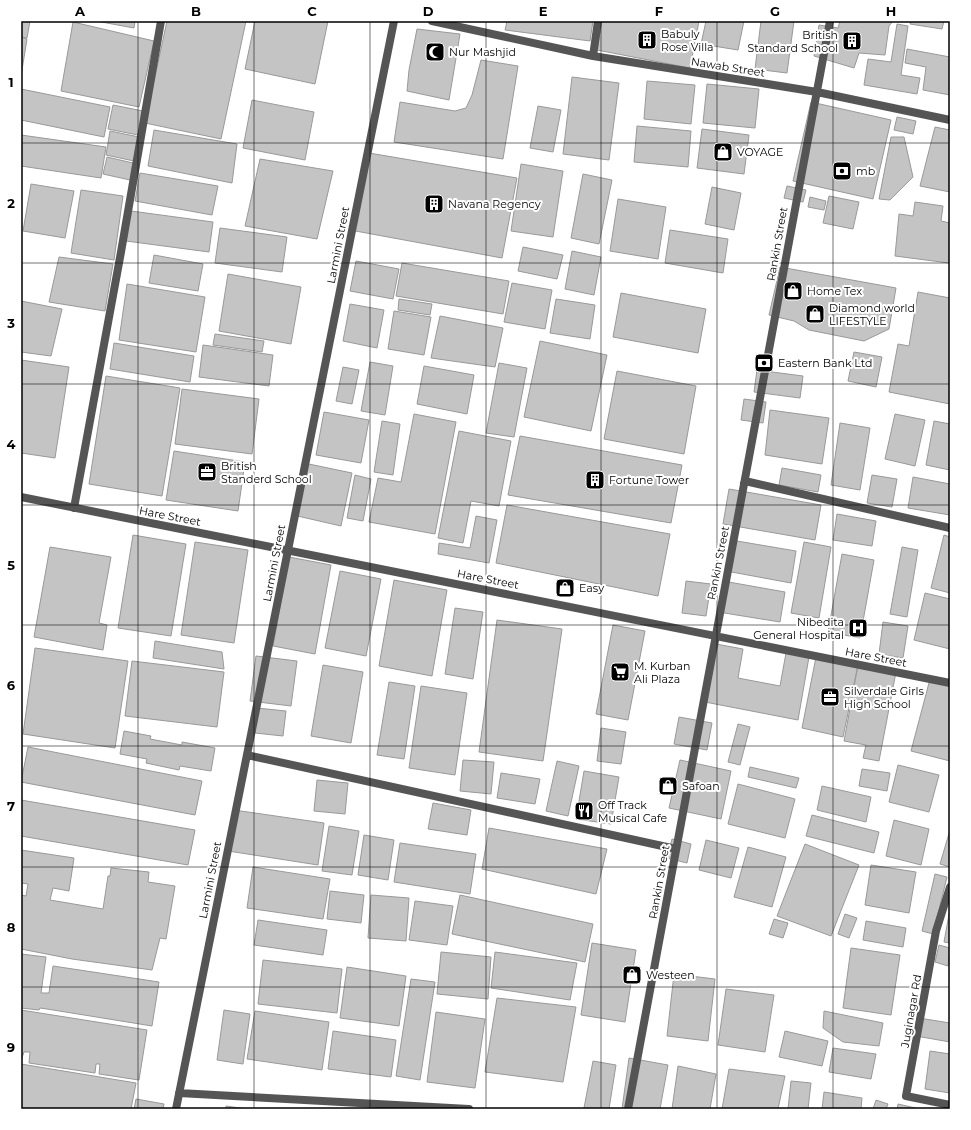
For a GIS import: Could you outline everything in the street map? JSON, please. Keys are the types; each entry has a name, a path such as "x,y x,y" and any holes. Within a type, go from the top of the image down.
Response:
{"street":[{"path":"74,508 161,21"},
{"name":"Larmini Street","path":"176,1109 394,21"},
{"name":"Nawab Street","path":"432,21 593,56 817,92 950,120"},
{"path":"593,56 598,21"},
{"name":"Rankin Street","path":"628,1109 830,21"},
{"path":"744,483 746,481 950,528"},
{"name":"Hare Street","path":"21,497 950,683"},
{"path":"247,755 676,849"},
{"name":"Juginagar Rd","path":"950,887 936,930 906,1096 950,1105"},
{"path":"179,1093 469,1109"}],"building":[{"path":"21,21 30,21 27,38 21,37"},
{"path":"96,21 135,21 134,28"},
{"path":"167,21 246,21 221,139 145,123"},
{"path":"255,21 328,21 315,84 245,69"},
{"path":"507,21 593,21 590,41 505,30"},
{"name":"Babuly Rose Villa","path":"602,21 699,21 690,68 597,50"},
{"path":"706,21 744,21 738,50 701,44"},
{"path":"761,21 794,21 787,73 755,69"},
{"name":"British Standard School","path":"840,21 893,21 889,26 885,55 859,53 854,68 814,56 819,25 838,28"},
{"path":"911,21 944,21 942,29 910,24"},
{"path":"73,22 154,41 139,107 61,91"},
{"path":"897,24 908,26 901,75 920,78 917,94 864,85 868,59 891,62"},
{"name":"Nur Mashjid","path":"417,29 460,34 449,100 407,91 409,70"},
{"path":"21,37 27,39 21,76"},
{"path":"907,49 950,57 950,95 923,90 926,67 905,63"},
{"path":"481,60 518,66 503,159 394,142 400,102 455,111 466,108 472,95"},
{"path":"572,77 619,83 609,160 563,154"},
{"path":"647,81 695,85 691,124 644,119"},
{"path":"707,84 759,89 755,128 703,123"},
{"path":"21,89 110,107 104,137 21,120"},
{"path":"252,100 314,112 305,160 243,148"},
{"path":"811,102 891,120 873,199 793,181"},
{"path":"113,105 143,111 138,135 108,129"},
{"path":"538,106 561,110 553,152 530,148"},
{"path":"897,117 916,121 913,134 894,130"},
{"path":"637,126 691,131 688,167 634,162"},
{"path":"935,127 950,130 950,192 920,186"},
{"name":"VOYAGE","path":"702,129 749,135 744,174 697,168"},
{"path":"154,130 237,144 232,183 148,166"},
{"path":"110,131 139,137 134,161 106,155"},
{"path":"21,135 106,147 101,178 21,166"},
{"path":"891,137 904,137 913,177 890,200 879,199"},
{"name":"Navana Regency","path":"369,153 517,178 502,258 350,230"},
{"path":"107,157 133,163 130,180 103,174"},
{"path":"260,159 333,171 317,239 245,226"},
{"path":"521,164 563,171 553,237 511,231"},
{"path":"140,173 218,186 212,215 135,201"},
{"path":"583,174 612,180 599,244 571,238"},
{"path":"31,184 74,191 65,238 23,231"},
{"path":"787,186 806,190 803,202 784,198"},
{"path":"712,187 741,193 734,230 705,224"},
{"path":"81,190 123,196 114,260 71,253"},
{"path":"829,196 859,202 853,229 823,223"},
{"path":"810,197 826,201 824,210 808,207"},
{"path":"618,199 666,207 658,259 610,251"},
{"path":"915,202 943,206 941,221 950,223 949,263 895,256 899,214 913,216"},
{"path":"131,211 213,222 209,252 126,241"},
{"path":"220,228 287,237 282,272 215,263"},
{"path":"670,230 728,239 723,273 665,263"},
{"path":"523,247 563,255 557,279 518,271"},
{"path":"572,251 601,257 594,295 565,289"},
{"path":"154,255 203,264 198,291 149,283"},
{"path":"59,257 113,264 105,311 49,302"},
{"path":"356,261 399,269 393,299 350,291"},
{"path":"402,263 509,281 503,314 396,296"},
{"path":"780,267 896,288 889,329 864,341 809,330 794,321 769,315"},
{"path":"228,274 301,287 291,344 219,331"},
{"path":"512,283 552,290 545,329 504,322"},
{"path":"127,284 205,297 196,352 119,340"},
{"path":"918,292 950,298 950,404 889,392 898,344 909,346"},
{"path":"621,293 706,309 698,353 613,337"},
{"path":"399,299 432,304 430,315 398,310"},
{"path":"556,299 595,305 590,339 550,333"},
{"path":"21,301 62,309 51,356 21,352"},
{"path":"350,304 384,310 377,348 343,341"},
{"path":"394,311 431,317 424,355 388,349"},
{"path":"440,316 503,328 495,367 431,358"},
{"path":"215,334 264,341 262,352 213,345"},
{"path":"540,341 607,355 591,431 524,417"},
{"path":"114,343 194,356 190,382 110,369"},
{"path":"203,345 273,355 269,386 199,377"},
{"path":"854,352 882,357 876,387 848,381"},
{"path":"21,360 69,367 55,458 21,453"},
{"path":"370,362 393,366 385,415 361,411"},
{"path":"499,363 527,368 514,437 486,433"},
{"path":"424,366 474,375 467,414 417,404"},
{"path":"343,367 359,370 352,404 336,401"},
{"path":"757,370 803,376 800,398 754,392"},
{"path":"617,371 696,386 684,454 604,439"},
{"path":"106,376 180,388 162,496 89,484"},
{"path":"182,389 259,399 252,454 175,444"},
{"path":"744,399 766,402 763,423 741,420"},
{"path":"770,410 829,418 822,464 765,455"},
{"path":"324,412 369,420 361,463 316,455"},
{"path":"414,414 456,422 435,534 369,522 378,478 401,482"},
{"path":"895,414 925,420 915,466 885,459"},
{"path":"382,421 400,424 393,475 374,472"},
{"path":"934,421 950,424 950,470 926,465"},
{"path":"840,423 870,428 860,490 831,485"},
{"path":"459,431 511,441 499,506 471,501 463,543 438,538"},
{"name":"Fortune Tower","path":"520,436 682,465 671,523 508,495"},
{"name":"British Standerd School","path":"174,451 245,462 238,511 166,500"},
{"path":"304,463 352,473 341,526 293,515"},
{"path":"782,468 821,475 818,492 779,485"},
{"path":"355,475 371,479 363,521 347,518"},
{"path":"872,475 897,479 892,507 867,503"},
{"path":"913,477 950,484 950,515 908,508"},
{"path":"729,489 821,505 815,540 723,524"},
{"path":"507,505 670,534 658,596 496,563"},
{"path":"837,514 876,521 872,546 833,540"},
{"path":"476,516 497,520 489,563 438,554 439,543 470,548"},
{"path":"133,535 186,544 171,636 118,628"},
{"path":"944,535 950,537 950,593 931,588"},
{"path":"731,540 796,551 791,583 726,571"},
{"path":"195,542 248,550 234,643 181,635"},
{"path":"804,542 831,547 819,618 791,613"},
{"path":"50,547 111,557 99,623 107,625 103,650 34,637"},
{"path":"902,547 918,550 907,617 890,614"},
{"path":"842,554 874,560 860,638 828,632"},
{"path":"289,557 331,565 315,654 273,646"},
{"path":"340,571 381,579 366,656 325,648"},
{"path":"394,580 447,590 432,676 379,666"},
{"path":"686,581 711,584 706,616 682,613"},
{"path":"723,581 785,592 780,622 718,612"},
{"path":"925,593 950,599 950,649 914,640"},
{"path":"455,608 483,612 473,679 445,674"},
{"path":"497,620 562,629 543,761 479,752"},
{"path":"883,622 908,626 903,658 879,654"},
{"name":"M. Kurban Ali Plaza","path":"613,625 645,631 628,720 596,714"},
{"path":"155,641 222,652 224,669 153,658"},
{"path":"716,644 743,649 738,678 780,686 786,653 809,657 798,720 705,702"},
{"path":"35,648 128,661 115,748 23,734"},
{"path":"256,656 297,661 291,706 250,701"},
{"name":"Silverdale Girls High School","path":"816,657 858,665 843,737 802,728"},
{"path":"132,661 224,672 217,727 125,716"},
{"path":"323,665 363,672 351,743 311,736"},
{"path":"858,665 896,672 879,761 863,758 866,745 844,741"},
{"path":"930,679 950,684 950,761 911,751"},
{"path":"389,682 415,686 404,759 377,755"},
{"path":"421,686 467,693 455,775 409,768"},
{"path":"257,708 286,711 283,736 255,733"},
{"path":"679,717 712,723 707,750 674,744"},
{"path":"738,724 750,727 740,765 728,762"},
{"path":"601,728 626,732 621,764 597,761"},
{"path":"124,731 151,736 150,739 182,745 182,742 215,748 211,771 180,766 179,770 146,763 147,759 120,754"},
{"path":"28,747 202,781 195,815 21,782"},
{"path":"463,760 494,762 491,794 460,791"},
{"path":"680,760 731,771 721,819 669,808"},
{"path":"557,761 579,766 568,816 546,811"},
{"path":"898,765 939,775 929,812 889,802"},
{"path":"750,767 799,778 796,788 748,777"},
{"path":"862,769 890,773 887,791 859,786"},
{"path":"584,771 619,777 611,824 576,819"},
{"path":"501,773 540,779 535,804 497,798"},
{"path":"317,780 348,783 345,814 314,811"},
{"path":"738,784 795,799 785,838 728,824"},
{"path":"822,786 871,797 866,822 817,810"},
{"path":"21,800 195,830 188,865 21,836"},
{"path":"433,803 471,810 467,835 428,829"},
{"path":"234,810 324,823 318,865 228,851"},
{"path":"812,815 879,832 874,853 806,836"},
{"path":"894,820 929,829 921,865 886,856"},
{"path":"329,826 359,831 352,875 322,871"},
{"path":"489,828 607,849 596,894 482,869"},
{"path":"950,830 950,867 940,864"},
{"path":"364,835 394,840 388,880 358,875"},
{"path":"672,839 691,844 687,863 667,858"},
{"path":"706,840 739,848 731,878 699,870"},
{"path":"400,843 476,854 470,894 394,882"},
{"path":"805,844 859,865 831,936 777,916"},
{"path":"748,847 786,857 772,907 734,897"},
{"path":"21,850 74,858 69,891 53,888 50,900 103,909 108,876 110,876 111,868 149,872 148,882 175,886 166,939 160,938 152,970 72,959 21,949 21,895 26,896 28,884 21,883"},
{"path":"871,865 916,872 909,913 865,905"},
{"path":"253,867 330,879 323,919 247,908"},
{"path":"935,874 947,877 933,934 922,931"},
{"path":"330,891 364,895 361,923 327,919"},
{"path":"371,895 409,898 406,941 368,938"},
{"path":"460,895 593,924 585,962 452,934"},
{"path":"415,901 453,906 447,945 409,940"},
{"path":"950,909 950,943 944,942"},
{"path":"845,914 857,918 849,938 838,934"},
{"path":"774,919 788,923 783,938 769,934"},
{"path":"258,920 327,930 323,955 254,945"},
{"path":"866,921 906,928 903,947 863,940"},
{"path":"592,943 636,950 625,1022 581,1015"},
{"path":"939,945 950,948 948,966 935,962"},
{"path":"851,948 900,955 891,1015 843,1008"},
{"path":"441,952 491,957 488,999 437,994"},
{"path":"495,952 577,963 570,1000 491,988"},
{"path":"21,954 46,957 41,993 49,993 53,966 159,982 152,1026 40,1008 39,1010 21,1008"},
{"path":"263,960 342,969 337,1013 258,1004"},
{"path":"347,967 406,976 399,1026 340,1018"},
{"path":"674,974 715,979 708,1041 667,1036"},
{"path":"411,979 435,982 420,1080 396,1076"},
{"path":"726,989 774,995 765,1052 718,1045"},
{"path":"497,998 576,1007 563,1082 485,1072"},
{"path":"21,1010 147,1030 139,1080 99,1074 100,1064 96,1064 95,1073 29,1063 30,1052 24,1052 21,1061"},
{"path":"224,1010 250,1014 243,1064 217,1060"},
{"path":"255,1011 329,1022 322,1070 247,1059"},
{"path":"824,1011 883,1023 879,1046 843,1042 823,1028"},
{"path":"436,1012 485,1019 475,1088 427,1082"},
{"path":"919,1018 950,1023 950,1042 916,1036"},
{"path":"333,1031 396,1040 391,1077 328,1069"},
{"path":"785,1031 828,1041 822,1066 779,1057"},
{"path":"833,1048 876,1054 871,1079 829,1072"},
{"path":"930,1051 950,1054 950,1093 925,1089"},
{"path":"629,1058 668,1065 660,1109 622,1109"},
{"path":"593,1061 616,1065 609,1109 584,1108"},
{"path":"21,1064 136,1083 131,1109 21,1109"},
{"path":"678,1066 716,1074 710,1109 672,1109"},
{"path":"729,1069 785,1076 778,1109 722,1109"},
{"path":"791,1081 811,1083 808,1109 788,1109"},
{"path":"824,1092 862,1098 861,1109 822,1109"},
{"path":"136,1099 164,1104 163,1109 134,1109"},
{"path":"876,1100 888,1104 886,1109 873,1109"},
{"path":"898,1104 920,1109 897,1109"},
{"path":"226,1106 247,1109 226,1109"}],"place":[{"name":"Babuly Rose Villa","path":"647,40"},
{"name":"British Standard School","path":"852,41"},
{"name":"Nur Mashjid","path":"435,52"},
{"name":"VOYAGE","path":"723,152"},
{"name":"mb","path":"842,171"},
{"name":"Navana Regency","path":"434,204"},
{"name":"Home Tex","path":"793,291"},
{"name":"Diamond world LIFESTYLE","path":"815,314"},
{"name":"Eastern Bank Ltd","path":"764,363"},
{"name":"British Standerd School","path":"207,472"},
{"name":"Fortune Tower","path":"595,480"},
{"name":"Easy","path":"565,588"},
{"name":"Nibedita General Hospital","path":"858,628"},
{"name":"M. Kurban Ali Plaza","path":"620,672"},
{"name":"Silverdale Girls High School","path":"830,697"},
{"name":"Safoan","path":"668,786"},
{"name":"Off Track Musical Cafe","path":"584,811"},
{"name":"Westeen","path":"632,975"}]}
